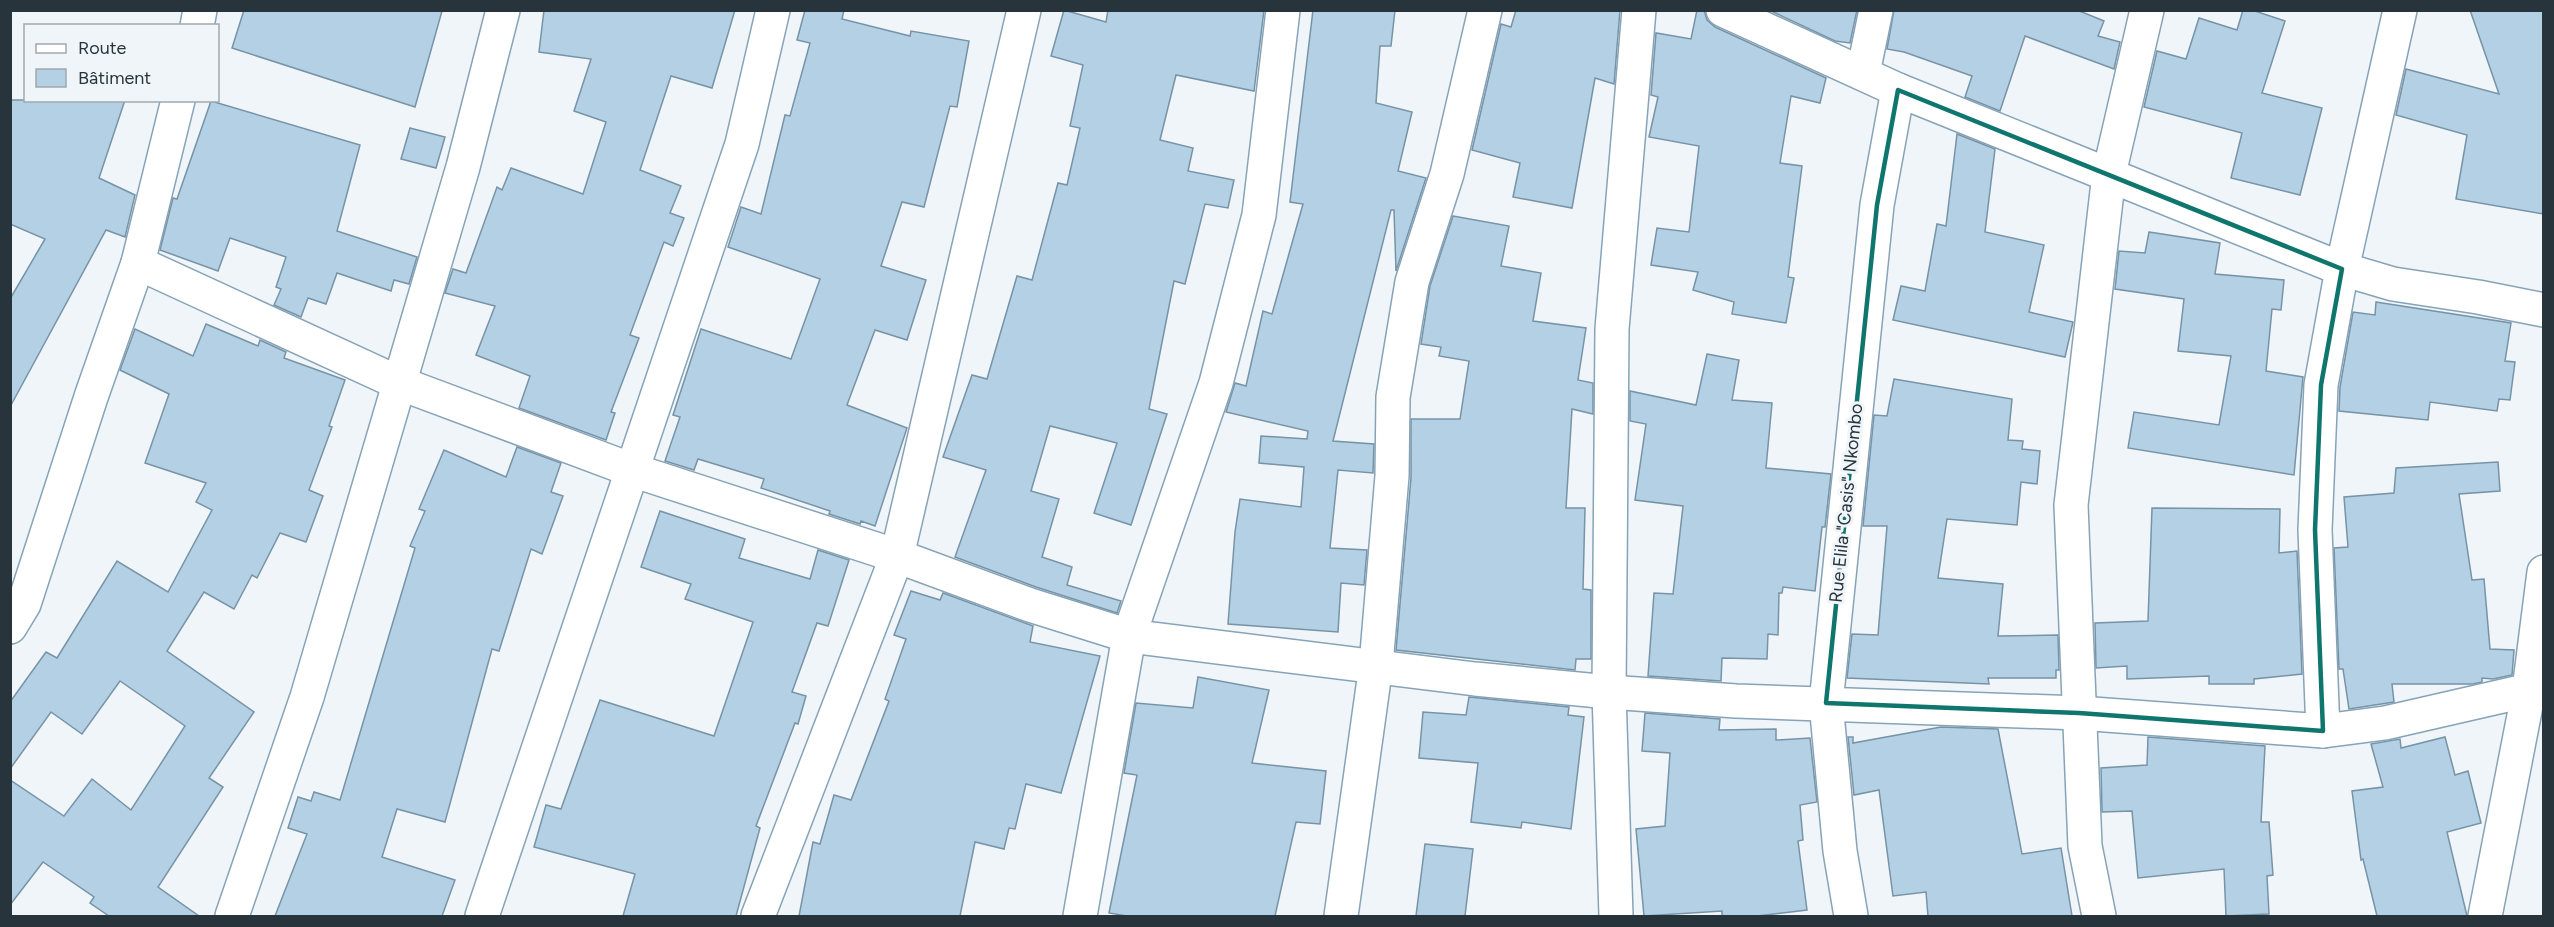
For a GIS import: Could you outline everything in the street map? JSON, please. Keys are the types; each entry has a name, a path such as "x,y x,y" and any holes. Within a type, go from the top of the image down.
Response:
{"street":[{"path":"232,916 307,697 463,167 503,10"},
{"path":"483,916 742,144 773,10"},
{"path":"758,916 897,556 1024,10"},
{"path":"1080,916 1129,636 1216,383 1259,215 1283,10"},
{"path":"1341,916 1376,665 1392,476 1393,397 1410,294 1446,174 1485,10"},
{"path":"1616,916 1609,692 1612,329 1639,10"},
{"path":"1723,10 1898,90 2342,269 2393,285 2478,297 2544,310"},
{"path":"1863,73 1876,10"},
{"path":"2099,916 2085,846 2071,505 2109,174 2147,10"},
{"path":"2324,731 2315,530 2321,385 2342,269 2400,10"},
{"name":"Rue Elila \"Casis\" Nkombo","path":"1851,916 1840,850 1826,703 1877,205 1898,90"},
{"path":"10,627 24,604 91,397 138,262 178,102"},
{"path":"138,262 399,383 632,470 897,556 1030,605 1129,636 1475,679 1609,692 1736,701 2079,713 2324,731 2385,723 2529,690"},
{"path":"2485,916 2529,690 2544,572"}],"highlighted area":[{"path":"1898,90 2342,269 2321,385 2315,530 2323,731 2079,713 1826,703 1877,205"}],"building":[{"path":"244,10 442,11 415,107 232,48"},
{"path":"544,10 735,10 712,88 671,76 640,170 681,186 670,213 684,218 673,246 664,242 630,335 639,338 611,412 615,413 606,440 519,408 530,376 476,355 495,306 445,293 453,269 466,273 497,187 502,190 511,168 583,194 606,122 574,111 591,59 539,52"},
{"path":"805,10 844,10 842,19 910,36 911,31 969,41 957,107 950,106 924,207 902,202 881,266 926,280 907,340 875,330 847,405 907,428 875,526 861,521 860,524 829,514 830,511 761,488 764,479 698,459 694,470 665,461 680,417 673,415 701,329 791,359 820,279 728,247 741,207 761,214 785,115 790,116 810,43 797,40"},
{"path":"1064,10 1106,22 1108,10 1264,10 1254,91 1176,75 1160,140 1193,148 1188,171 1234,180 1228,208 1205,204 1185,284 1174,281 1149,409 1167,414 1131,525 1094,513 1117,443 1050,426 1031,491 1059,499 1042,557 1072,567 1067,585 1121,601 1117,613 1036,587 955,557 986,470 943,457 972,375 987,379 1017,276 1032,280 1058,183 1067,185 1080,128 1070,126 1083,65 1051,56"},
{"path":"1313,10 1395,10 1391,46 1380,46 1376,103 1412,112 1398,171 1426,178 1396,271 1394,210 1391,210 1333,441 1374,444 1373,473 1338,470 1330,548 1367,550 1364,585 1341,583 1338,632 1228,624 1235,532 1240,499 1301,507 1304,467 1259,463 1261,436 1307,439 1308,431 1226,412 1235,383 1246,386 1263,311 1272,314 1303,204 1290,202"},
{"path":"1516,10 1620,10 1614,84 1595,78 1572,208 1513,197 1520,163 1472,150 1501,24 1511,27"},
{"path":"1697,10 1704,10 1707,20 1715,27 1826,78 1820,103 1791,96 1780,163 1802,166 1788,277 1794,278 1786,323 1732,314 1734,302 1693,290 1698,272 1651,265 1657,228 1689,232 1699,146 1649,137 1658,97 1651,95 1656,33 1691,39"},
{"path":"1769,10 1857,10 1850,43 1835,41"},
{"path":"1894,10 2077,10 2104,21 2098,36 2120,42 2114,69 2025,36 2000,111 1965,97 1972,76 1904,52 1887,49"},
{"path":"2243,10 2252,10 2285,21 2262,93 2322,108 2300,195 2231,178 2242,133 2144,107 2157,51 2186,59 2199,18 2237,30"},
{"path":"2470,10 2544,10 2544,214 2456,199 2467,135 2396,115 2406,69 2499,94"},
{"path":"10,100 124,102 99,178 135,195 125,237 106,230 10,407 10,299 45,239 10,224"},
{"path":"211,102 360,145 337,231 417,257 409,284 394,280 391,291 337,273 326,304 308,298 301,317 274,305 281,289 276,287 286,257 230,238 218,271 160,250 173,198 177,199"},
{"path":"410,128 445,137 436,168 401,159"},
{"path":"1957,134 1995,149 1985,232 2044,245 2029,312 2073,322 2065,357 1893,320 1901,286 1925,291 1937,224 1946,226"},
{"path":"1453,216 1509,226 1501,266 1541,273 1533,321 1586,328 1578,380 1593,383 1593,414 1572,409 1566,508 1585,508 1583,589 1591,590 1591,659 1576,659 1575,670 1396,650 1411,478 1411,419 1460,419 1469,361 1439,356 1441,347 1421,344 1430,286"},
{"path":"2149,232 2220,243 2215,274 2284,280 2281,310 2272,309 2266,371 2303,377 2294,475 2128,448 2134,412 2219,425 2231,356 2178,351 2184,299 2115,289 2119,251 2145,253"},
{"path":"2376,302 2511,323 2505,361 2515,362 2510,400 2499,399 2497,411 2430,402 2428,420 2339,411 2340,387 2353,312 2375,315"},
{"path":"206,324 258,346 260,340 286,352 284,358 345,380 329,426 332,427 309,490 323,496 306,542 280,533 257,578 252,575 234,609 204,592 167,651 254,712 209,778 223,787 158,887 199,916 109,916 90,903 94,897 43,862 10,905 10,780 64,816 92,779 131,810 185,726 120,681 82,734 51,712 10,769 10,702 46,652 57,658 117,561 168,592 212,510 196,502 206,483 145,463 169,394 120,370 135,329 193,356"},
{"path":"1707,354 1739,360 1732,400 1772,403 1766,468 1831,474 1815,591 1783,587 1782,593 1779,593 1778,635 1768,634 1767,659 1722,658 1721,681 1648,676 1654,593 1673,594 1683,506 1635,500 1646,424 1630,421 1630,391 1696,405"},
{"path":"1894,379 2012,399 2008,440 2023,441 2022,449 2040,451 2037,484 2021,482 2017,525 1947,519 1938,578 2003,584 1998,636 2058,635 2059,670 2056,670 2056,678 1988,678 1989,684 1847,678 1852,634 1878,635 1887,526 1863,526 1874,415 1887,416"},
{"path":"517,447 561,463 551,492 563,496 542,554 531,549 499,651 492,649 445,822 397,809 382,857 455,880 442,916 275,916 307,834 288,828 298,797 311,801 314,792 340,800 415,548 410,546 425,511 419,509 444,450 506,477"},
{"path":"2498,462 2500,491 2459,494 2472,580 2484,579 2490,649 2514,650 2512,675 2493,679 2482,678 2482,682 2473,684 2392,684 2394,702 2349,709 2343,669 2339,669 2334,548 2348,547 2344,497 2394,493 2396,468"},
{"path":"2152,508 2280,509 2279,553 2297,551 2302,674 2254,679 2254,684 2209,684 2209,676 2127,679 2127,666 2096,668 2095,623 2148,621"},
{"path":"660,511 745,539 739,558 810,579 818,550 849,560 828,626 817,623 792,692 806,696 798,724 795,723 756,826 760,828 736,916 623,916 635,874 534,847 546,805 561,809 600,700 714,736 753,622 685,599 691,584 641,567"},
{"path":"911,591 940,600 943,593 1033,626 1030,642 1100,656 1061,793 1026,784 1015,829 1009,828 1004,849 975,842 960,916 799,916 813,842 820,844 834,795 851,800 889,701 885,699 906,639 894,635"},
{"path":"1198,677 1269,690 1252,763 1326,771 1320,824 1296,822 1275,916 1127,916 1109,913 1137,775 1124,773 1136,703 1193,708"},
{"path":"1469,697 1569,707 1568,715 1584,717 1571,829 1522,822 1521,828 1471,822 1478,763 1419,758 1423,712 1466,715"},
{"path":"1645,713 1720,719 1719,730 1776,729 1776,740 1810,738 1817,802 1800,805 1803,840 1798,841 1807,910 1757,916 1722,916 1722,911 1644,916 1636,829 1665,826 1670,753 1642,751"},
{"path":"1941,727 1998,729 2022,854 2061,848 2072,916 1928,916 1926,892 1893,896 1879,790 1854,795 1848,737 1853,737 1853,743"},
{"path":"2148,737 2265,746 2261,822 2269,822 2273,875 2267,876 2269,914 2226,916 2224,869 2138,878 2132,811 2102,812 2101,768 2147,765"},
{"path":"2445,737 2455,775 2468,771 2481,823 2447,832 2467,916 2377,916 2363,859 2361,860 2352,791 2383,787 2371,744 2400,739 2401,748"},
{"path":"1425,844 1473,849 1465,916 1416,916"}]}
